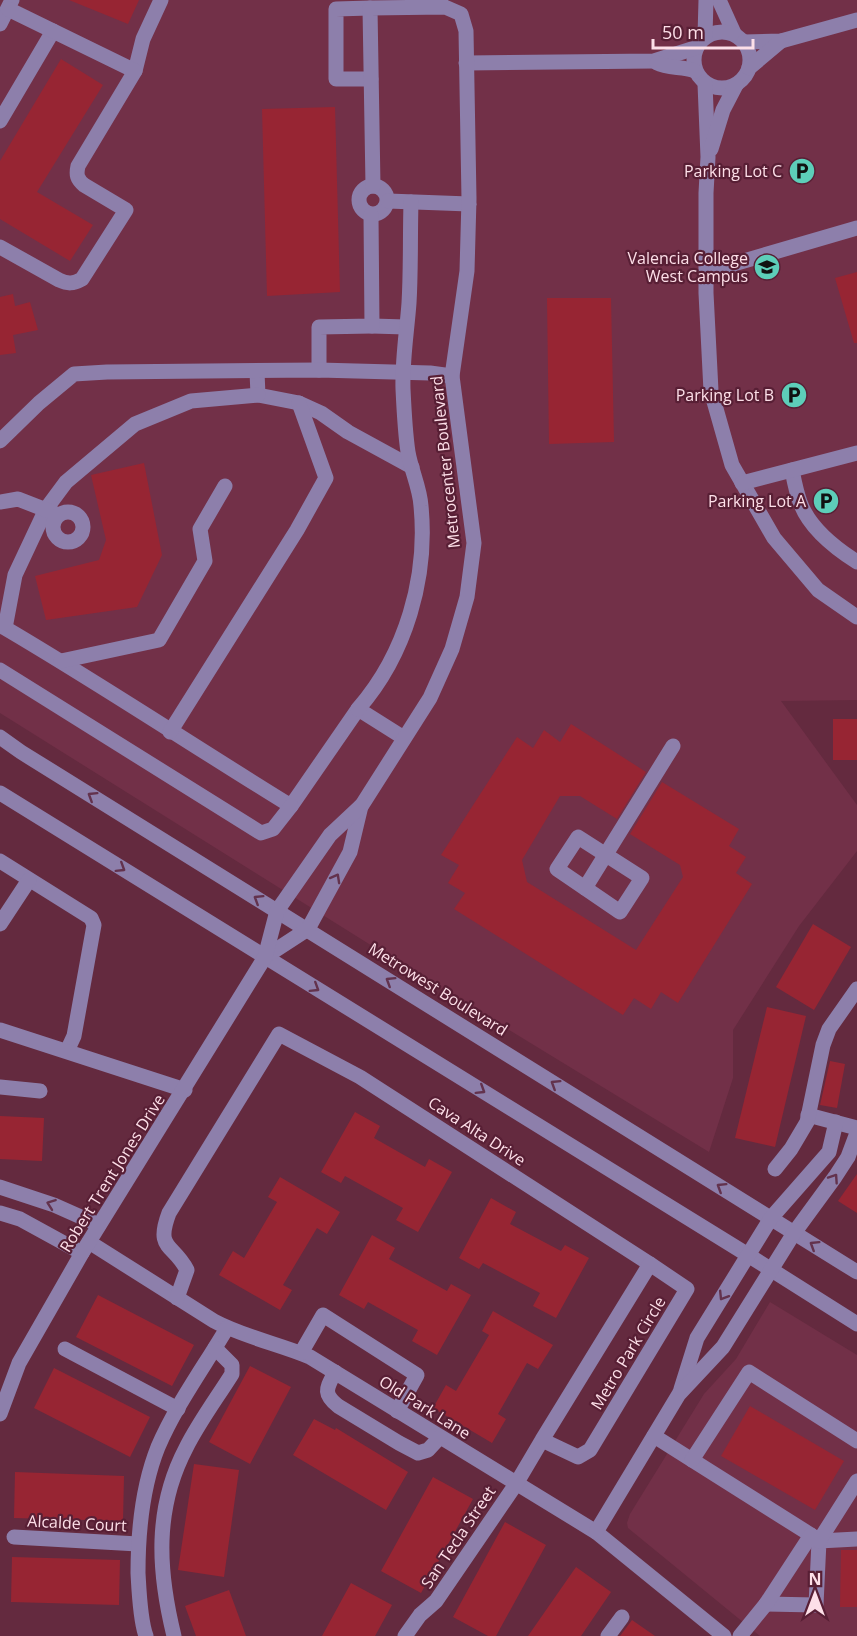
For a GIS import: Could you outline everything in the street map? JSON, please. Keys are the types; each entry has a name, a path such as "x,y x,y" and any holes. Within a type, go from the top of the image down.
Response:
{"street":[{"path":"0,247 59,280 75,283 82,279 126,210 78,180 76,174 78,166 135,71 143,39 161,0"},
{"path":"695,71 706,0"},
{"path":"705,84 723,88 736,85 742,81 749,68 750,58 719,0"},
{"path":"0,24 10,4 53,31 135,71"},
{"name":"Metrocenter Boulevard","path":"277,911 330,835 362,805 430,698 450,652 467,597 474,543 452,376 467,271 469,204 465,31 460,14 445,7 370,8"},
{"path":"371,79 336,79 336,9 370,8 373,186"},
{"path":"466,63 654,61 700,42 719,31 739,38 781,42 857,20"},
{"path":"0,121 53,31"},
{"path":"749,68 781,42"},
{"path":"654,61 663,66 682,67 695,71 705,84 708,157 706,272 711,391 732,465 774,538 818,590 857,617"},
{"path":"708,157 723,110 736,85"},
{"path":"377,186 385,192 388,201 381,213 371,215 360,207 359,197 364,189 377,186"},
{"path":"388,201 469,204"},
{"path":"0,670 261,833 273,829 358,709 371,695 401,639 409,617 418,578 423,543 421,503 408,453 403,372 409,302 411,202"},
{"path":"371,215 372,326"},
{"path":"706,272 857,228"},
{"path":"319,370 319,327 406,327"},
{"path":"0,441 39,403 74,374 319,370 430,373 452,376"},
{"path":"257,372 258,396"},
{"path":"291,806 5,628 15,575 53,512 66,482 135,424 191,401 258,396 300,403 412,467"},
{"path":"170,732 297,530 326,478 300,403"},
{"path":"742,483 857,453"},
{"path":"792,470 800,503 807,518 827,540 857,562"},
{"path":"61,661 159,640 205,561 200,529 225,486"},
{"path":"0,502 18,499 53,512"},
{"path":"358,709 404,738"},
{"name":"Metrowest Boulevard","path":"0,737 857,1272"},
{"path":"585,888 673,746"},
{"path":"0,793 857,1324"},
{"name":"Metrocenter Boulevard","path":"308,929 350,852 362,805"},
{"path":"578,837 606,855 642,878 620,912 557,869 578,837"},
{"path":"0,861 91,918 94,925 74,1036 68,1051"},
{"path":"0,924 29,880"},
{"name":"Robert Trent Jones Drive","path":"0,1414 19,1363 99,1225 266,957 277,911"},
{"name":"Robert Trent Jones Drive","path":"266,957 308,929"},
{"path":"775,1169 797,1140 807,1122 823,1045 829,1029 857,989"},
{"path":"0,1030 185,1090"},
{"name":"Cava Alta Drive","path":"177,1298 187,1270 182,1261 164,1243 163,1228 169,1213 279,1034 360,1077 650,1264"},
{"path":"0,1087 40,1091"},
{"path":"808,1115 857,1128"},
{"path":"679,1394 697,1338 771,1218 829,1152 837,1122"},
{"path":"596,1532 679,1394 723,1347 794,1233 848,1157 857,1132"},
{"path":"0,1187 54,1205 99,1225"},
{"name":"Old Park Lane","path":"0,1213 20,1219 86,1248 227,1328 302,1353 335,1372 596,1532 724,1636"},
{"name":"Metro Park Circle","path":"516,1484 542,1440 650,1264 687,1288 590,1450 578,1457 542,1440"},
{"path":"302,1353 323,1315 417,1375 397,1410"},
{"path":"146,1636 139,1585 138,1544 146,1485 163,1437 227,1328"},
{"path":"66,1348 178,1409"},
{"path":"174,1636 162,1582 163,1520 173,1477 186,1448 232,1374 232,1365 216,1348"},
{"path":"335,1372 327,1391 328,1398 338,1406 418,1453 428,1450 440,1437"},
{"path":"692,1460 749,1372 857,1441"},
{"path":"654,1436 815,1538 857,1539"},
{"path":"163,1437 186,1448"},
{"path":"740,1636 857,1481"},
{"name":"San Tecla Street","path":"405,1636 420,1615 436,1601 516,1484"},
{"name":"Alcalde Court","path":"14,1537 138,1544"},
{"path":"766,1604 816,1605 815,1538"},
{"path":"608,1636 622,1617"}],"shaded area":[{"path":"0,0 857,0 857,700 781,701 857,805 857,851 799,926 733,1030 733,1078 709,1152 401,964 0,713"},
{"path":"770,1302 857,1355 857,1636 760,1636 628,1528 630,1514 704,1394 736,1359"}],"building":[{"path":"69,0 139,0 128,24"},
{"path":"61,59 103,85 37,192 93,225 70,261 0,219 0,161"},
{"path":"335,107 340,292 267,296 262,109"},
{"path":"857,272 857,343 854,343 835,278"},
{"path":"13,294 15,306 30,302 38,330 13,335 16,353 0,355 0,297"},
{"path":"547,298 611,298 614,442 549,444"},
{"path":"144,463 162,555 137,607 46,620 35,576 99,560 106,540 91,475"},
{"path":"833,719 857,719 857,760 833,760"},
{"path":"571,724 646,772 617,819 580,796 560,796 522,860 527,882 636,950 683,877 680,865 630,834 662,782 739,829 729,846 746,857 736,873 752,884 678,1003 661,992 651,1009 634,998 623,1015 454,909 465,893 448,883 459,865 441,855 517,737 533,748 544,730 560,742"},
{"path":"813,924 851,947 814,1010 776,987"},
{"path":"767,1007 806,1016 775,1147 735,1138"},
{"path":"830,1061 845,1064 837,1108 820,1105"},
{"path":"355,1112 380,1126 374,1138 425,1167 429,1159 452,1172 418,1232 396,1220 403,1208 345,1176 341,1183 321,1172"},
{"path":"0,1116 44,1118 42,1161 0,1159"},
{"path":"857,1174 857,1213 838,1201"},
{"path":"280,1177 340,1212 327,1234 317,1228 283,1285 292,1290 280,1310 219,1275 233,1251 244,1258 277,1202 268,1197"},
{"path":"491,1198 516,1212 510,1224 561,1251 565,1245 589,1258 556,1318 533,1306 540,1293 483,1263 479,1269 459,1258"},
{"path":"372,1235 395,1248 389,1259 447,1291 451,1284 471,1295 437,1355 412,1341 418,1330 368,1302 364,1309 339,1295"},
{"path":"98,1295 194,1345 172,1386 76,1337"},
{"path":"493,1311 553,1345 538,1369 527,1363 498,1414 506,1419 492,1443 433,1408 446,1385 456,1391 489,1335 482,1331"},
{"path":"250,1366 291,1387 250,1464 209,1442"},
{"path":"54,1368 150,1417 130,1457 34,1408"},
{"path":"750,1406 844,1461 815,1510 721,1456"},
{"path":"314,1419 335,1430 336,1428 408,1472 386,1510 293,1455"},
{"path":"194,1464 239,1470 224,1577 178,1570"},
{"path":"15,1472 124,1476 123,1521 14,1518"},
{"path":"433,1477 473,1499 421,1593 381,1571"},
{"path":"505,1522 546,1545 496,1636 488,1636 453,1617"},
{"path":"841,1550 857,1550 857,1607 840,1607"},
{"path":"12,1557 120,1560 119,1605 11,1602"},
{"path":"576,1567 611,1592 581,1636 528,1636"},
{"path":"351,1583 392,1605 375,1636 322,1636"},
{"path":"229,1590 246,1636 196,1636 185,1606"},
{"path":"632,1620 655,1636 620,1636"}],"place":[{"name":"Parking Lot C","path":"802,171"},
{"name":"Valencia College West Campus","path":"767,267"},
{"name":"Parking Lot B","path":"794,395"},
{"name":"Parking Lot A","path":"826,501"}]}
